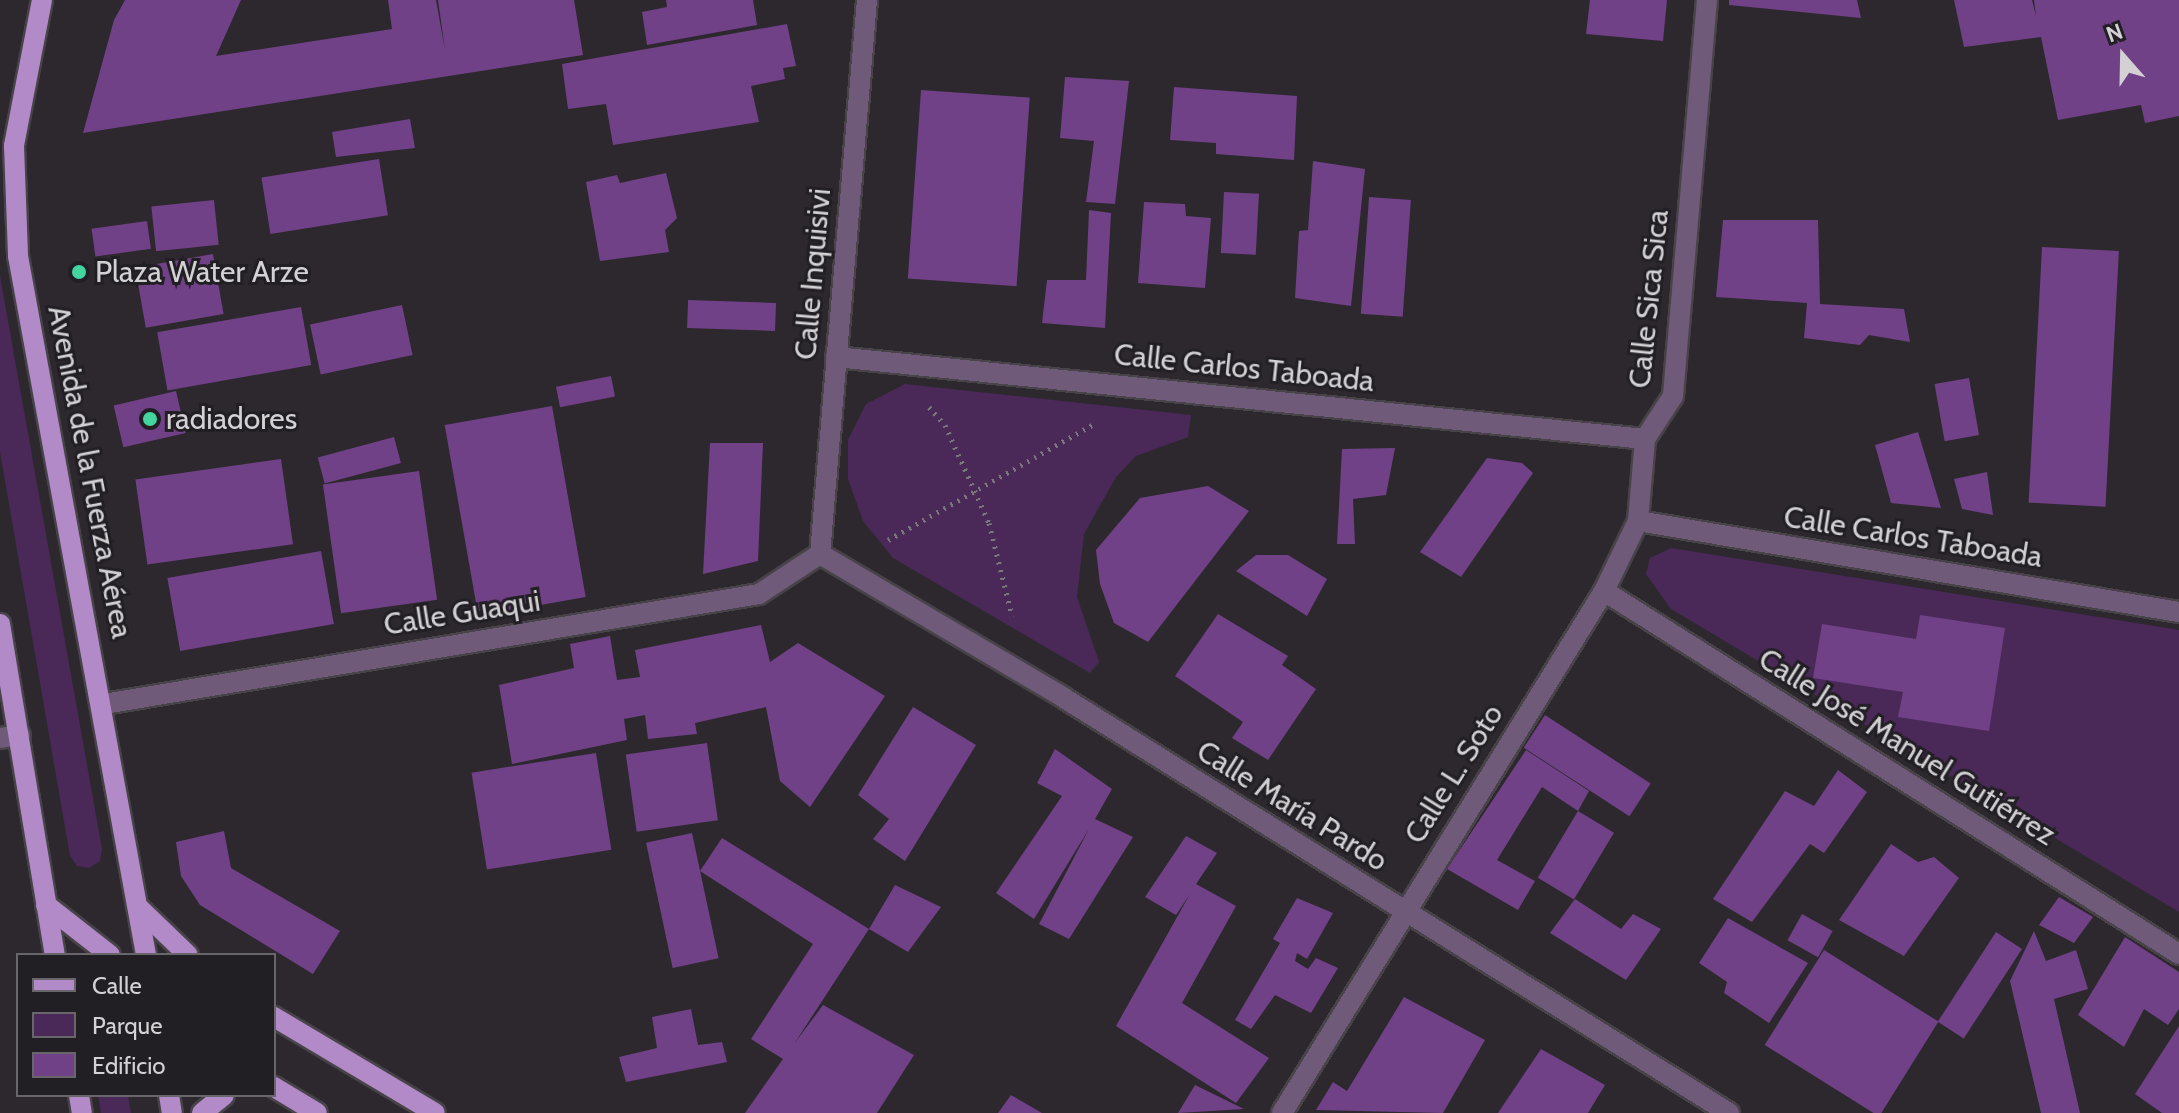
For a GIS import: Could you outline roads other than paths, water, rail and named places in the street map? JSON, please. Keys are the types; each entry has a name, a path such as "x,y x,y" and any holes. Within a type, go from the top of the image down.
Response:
{"main road":[{"name":"Avenida de la Fuerza Aérea","path":"42,0 14,146 18,256 104,704 146,953"},
{"path":"0,624 10,737 55,953"},
{"path":"46,905 107,953"},
{"path":"140,909 186,953"},
{"path":"276,1018 435,1113"},
{"path":"276,1088 317,1113"},
{"path":"202,1113 222,1097"}],"street":[{"name":"Calle Inquisivi","path":"820,554 867,0"},
{"name":"Calle Sica Sica","path":"1604,591 1638,521 1645,439 1673,396 1707,0"},
{"name":"Calle Carlos Taboada","path":"836,357 1645,439"},
{"name":"Calle Carlos Taboada","path":"1638,521 2179,612"},
{"name":"Calle Guaqui","path":"104,704 759,594 820,554"},
{"name":"Calle María Pardo","path":"820,554 1064,698 1729,1113"},
{"name":"Calle L. Soto","path":"1282,1113 1403,912 1604,591"},
{"name":"Calle José Manuel Gutiérrez","path":"1604,591 2179,954"}],"place":[{"name":"Plaza Water Arze","path":"79,272"},
{"name":"radiadores","path":"150,419"}]}
